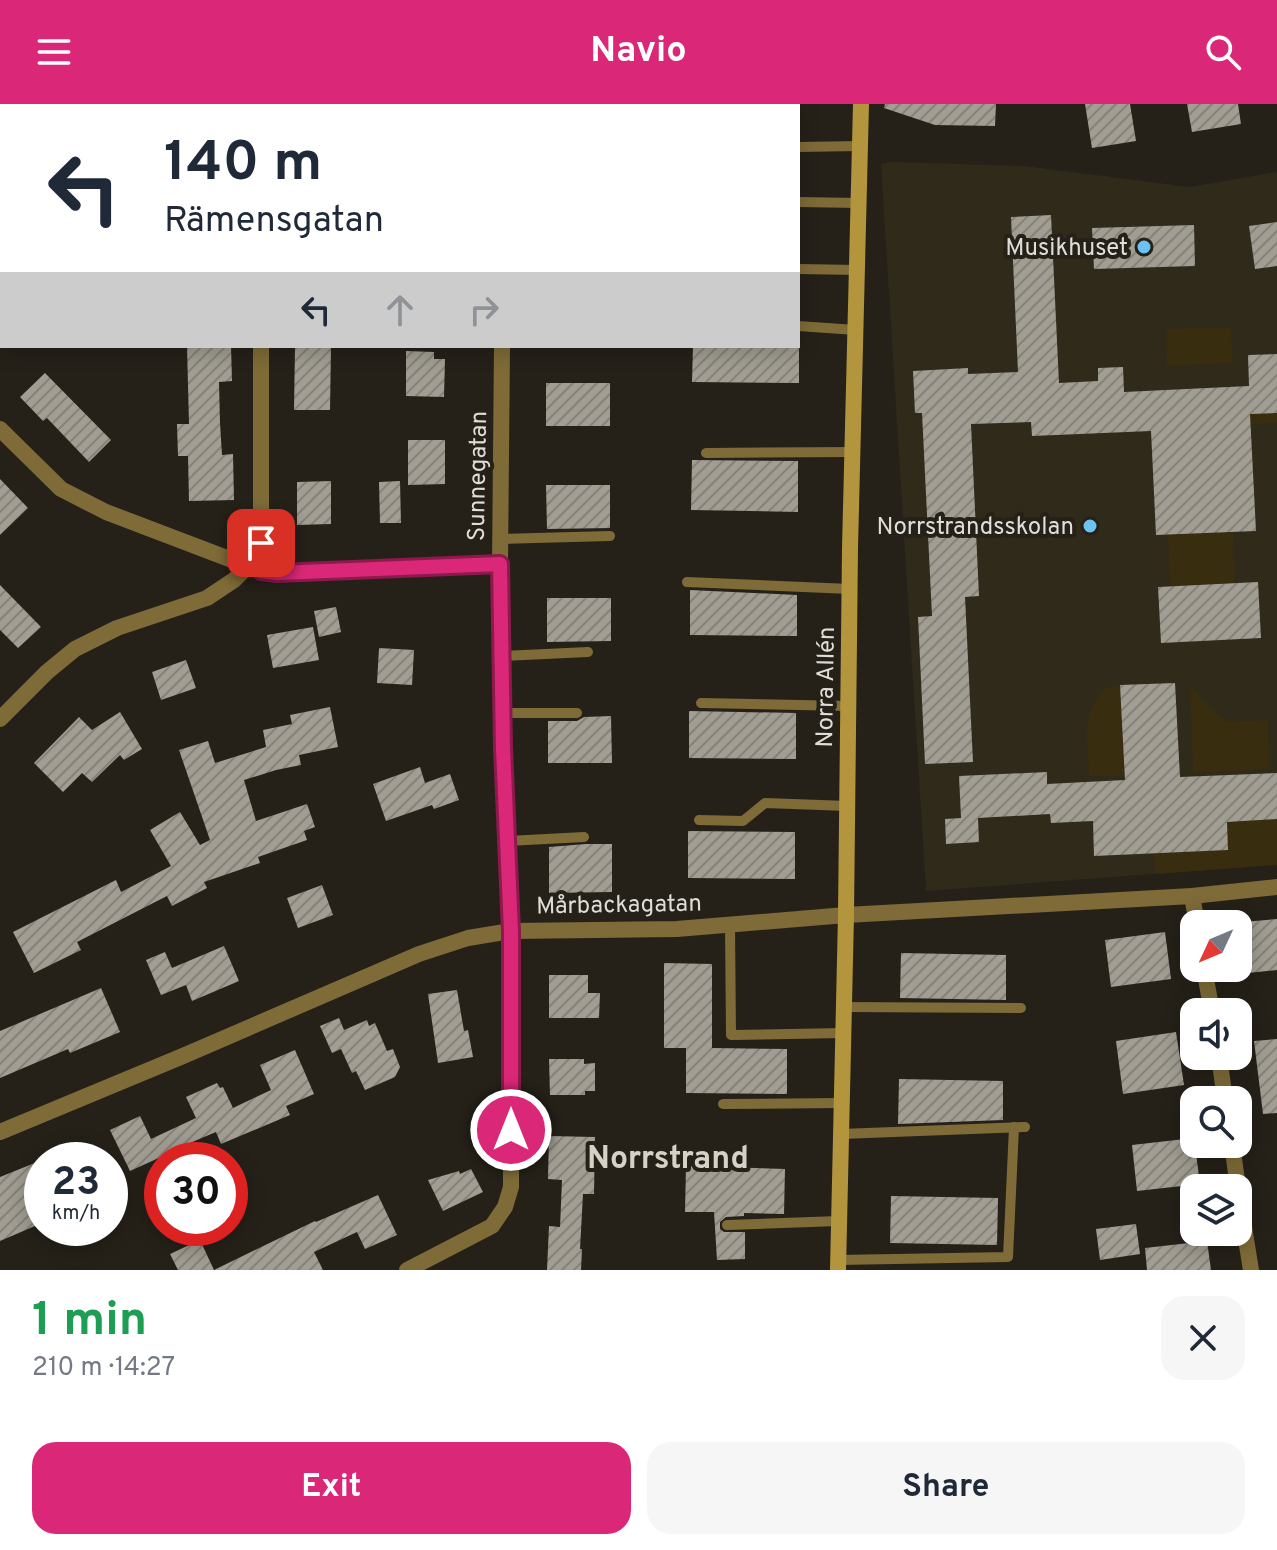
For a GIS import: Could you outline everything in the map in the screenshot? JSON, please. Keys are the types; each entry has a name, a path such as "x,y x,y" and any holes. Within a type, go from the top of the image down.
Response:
{"street":[{"name":"Norra Allén","path":"838,1265 861,104"},
{"path":"254,568 261,348"},
{"name":"Sunnegatan","path":"407,1270 492,1226 505,1207 511,1187 511,931 500,564 502,348"},
{"path":"0,429 61,489 106,512 254,568 277,573 500,564"},
{"path":"0,719 75,649 117,628 207,598 254,568"},
{"name":"Mårbackagatan","path":"0,1132 419,954 468,938 511,931 677,929 846,915 1192,896 1277,887"},
{"path":"1192,896 1194,910"},
{"path":"1247,1246 1251,1270"}],"lane":[{"path":"800,147 860,146"},
{"path":"800,202 859,203"},
{"path":"800,269 857,270"},
{"path":"800,326 856,330"},
{"path":"706,453 853,452"},
{"path":"500,539 610,536"},
{"path":"687,582 850,589"},
{"path":"502,656 588,652"},
{"path":"701,703 849,706"},
{"path":"503,713 577,713"},
{"path":"699,820 743,821 765,803 848,806"},
{"path":"507,841 584,837"},
{"path":"730,925 731,1035 843,1033"},
{"path":"843,1007 1021,1008"},
{"path":"723,1104 841,1103"},
{"path":"838,1265 1008,1257 1019,1127 841,1134"},
{"path":"727,1225 839,1221"}],"shaded area":[{"name":"Norrstrandsskolan","path":"881,164 1024,166 1190,187 1277,172 1277,865 926,891"},
{"path":"1231,327 1233,363 1167,366 1166,329"},
{"path":"1277,413 1277,423 1251,424 1250,414"},
{"path":"1233,532 1235,583 1170,586 1168,535"},
{"path":"1120,685 1124,776 1089,776 1087,729 1092,708 1105,688"},
{"path":"1190,686 1227,722 1268,720 1269,769 1193,773"},
{"path":"1277,819 1277,865 1155,874 1154,854 1228,850 1227,822"}],"building":[{"path":"885,104 996,104 995,126 935,125 884,108"},
{"path":"1085,104 1130,104 1136,141 1092,148"},
{"path":"1187,104 1238,104 1241,124 1192,132"},
{"path":"1051,215 1059,383 1098,381 1098,368 1123,367 1124,392 1249,386 1248,355 1277,354 1277,413 1250,414 1256,531 1156,535 1151,431 1032,436 1031,422 971,424 979,596 965,597 973,762 925,764 918,617 932,616 922,413 915,413 913,371 968,368 968,374 1018,372 1011,217"},
{"path":"1277,222 1277,266 1255,269 1249,226"},
{"name":"Musikhuset","path":"1194,225 1195,266 1094,269 1092,228"},
{"path":"187,348 231,348 232,381 219,382 222,455 233,454 234,500 189,501 188,456 178,456 177,424 189,424"},
{"path":"295,348 331,348 330,410 294,410"},
{"path":"693,348 799,348 799,383 692,382"},
{"path":"406,351 434,352 434,359 445,359 444,397 406,396"},
{"path":"45,373 111,440 89,462 47,418 43,421 20,397"},
{"path":"546,383 610,383 610,426 546,426"},
{"path":"408,440 445,440 445,484 408,485"},
{"path":"692,460 798,461 798,512 691,510"},
{"path":"0,479 28,508 0,535"},
{"path":"331,481 331,524 297,525 297,482"},
{"path":"400,481 401,523 380,523 379,482"},
{"path":"546,485 610,485 610,528 547,529"},
{"path":"1258,582 1261,638 1161,643 1158,587"},
{"path":"0,585 41,627 18,648 0,630"},
{"path":"690,590 797,595 797,636 690,635"},
{"path":"547,598 611,598 611,641 547,642"},
{"path":"336,607 341,632 319,637 314,611"},
{"path":"313,627 319,660 273,668 267,635"},
{"path":"379,648 414,650 412,685 377,683"},
{"path":"186,660 196,688 161,700 152,672"},
{"path":"1175,683 1180,777 1277,773 1277,819 1227,822 1228,850 1094,856 1093,821 1051,823 1050,814 978,818 979,842 946,844 945,819 961,818 959,776 1047,772 1047,784 1125,780 1120,685"},
{"path":"330,707 338,747 299,755 301,765 244,780 256,821 307,804 315,827 304,831 307,840 258,857 260,863 204,882 207,888 172,906 167,896 77,942 81,950 34,973 13,932 116,880 121,892 171,866 150,830 180,812 200,845 210,840 179,750 208,741 215,763 266,747 263,730 292,724 290,715"},
{"path":"689,711 796,713 796,759 689,758"},
{"path":"120,712 142,749 124,760 120,755 92,782 82,773 63,792 34,763 79,717 92,730"},
{"path":"611,716 612,763 548,763 548,721"},
{"path":"420,767 425,783 450,774 459,800 434,809 432,805 386,821 373,784"},
{"path":"688,831 795,832 795,879 688,878"},
{"path":"612,844 612,892 549,893 549,847"},
{"path":"322,885 333,915 298,928 287,898"},
{"path":"1277,919 1277,970 1252,973 1252,921"},
{"path":"1165,932 1171,979 1111,987 1105,940"},
{"path":"224,946 239,981 192,1001 186,985 161,995 146,960 165,952 172,968"},
{"path":"901,953 1006,955 1006,1000 900,998"},
{"path":"664,963 712,964 712,1048 787,1049 787,1094 686,1093 686,1048 664,1048"},
{"path":"549,975 588,975 588,993 600,993 599,1018 549,1018"},
{"path":"101,988 120,1032 70,1053 68,1049 0,1078 0,1031"},
{"path":"457,990 464,1031 468,1030 473,1057 438,1063 428,994"},
{"path":"339,1018 344,1030 367,1020 369,1026 375,1023 387,1051 393,1049 400,1067 395,1077 365,1090 356,1071 352,1073 341,1049 332,1053 320,1026"},
{"path":"1176,1032 1184,1085 1123,1094 1116,1041"},
{"path":"1277,1039 1277,1113 1263,1114 1254,1041"},
{"path":"295,1050 314,1094 286,1106 290,1115 226,1142 220,1142 216,1132 192,1142 144,1142 144,1165 130,1171 128,1142 116,1142 110,1130 140,1116 151,1139 196,1118 186,1097 217,1083 220,1088 223,1087 233,1108 271,1090 260,1065"},
{"path":"549,1059 584,1059 584,1064 595,1063 595,1091 585,1091 585,1095 550,1095"},
{"path":"899,1079 1003,1081 1003,1120 898,1124"},
{"path":"549,1136 595,1137 594,1194 583,1194 581,1270 547,1270 549,1226 560,1227 562,1180 548,1179"},
{"path":"1180,1140 1180,1158 1197,1158 1199,1174 1180,1174 1180,1186 1137,1191 1132,1145"},
{"path":"686,1166 785,1169 784,1214 744,1213 744,1216 726,1217 720,1222 720,1229 724,1232 745,1232 745,1259 717,1260 714,1212 685,1212"},
{"path":"24,1167 24,1231 0,1241 0,1177"},
{"path":"471,1169 483,1192 443,1211 428,1180"},
{"path":"378,1195 397,1235 365,1249 357,1232 314,1252 323,1270 214,1270 315,1221"},
{"path":"891,1196 998,1198 997,1245 890,1243"},
{"path":"1136,1224 1140,1254 1100,1260 1096,1229"},
{"path":"1180,1244 1208,1246 1211,1270 1147,1270 1145,1248"},
{"path":"187,1246 203,1246 214,1270 178,1270 170,1254"}],"place":[{"name":"Musikhuset","path":"1144,247"},
{"name":"Norrstrandsskolan","path":"1090,526"}],"district":[{"name":"Norrstrand","path":"668,1157"}],"route":[{"path":"261,543 261,571 277,573 500,564 503,748 511,931 511,1130"}]}
